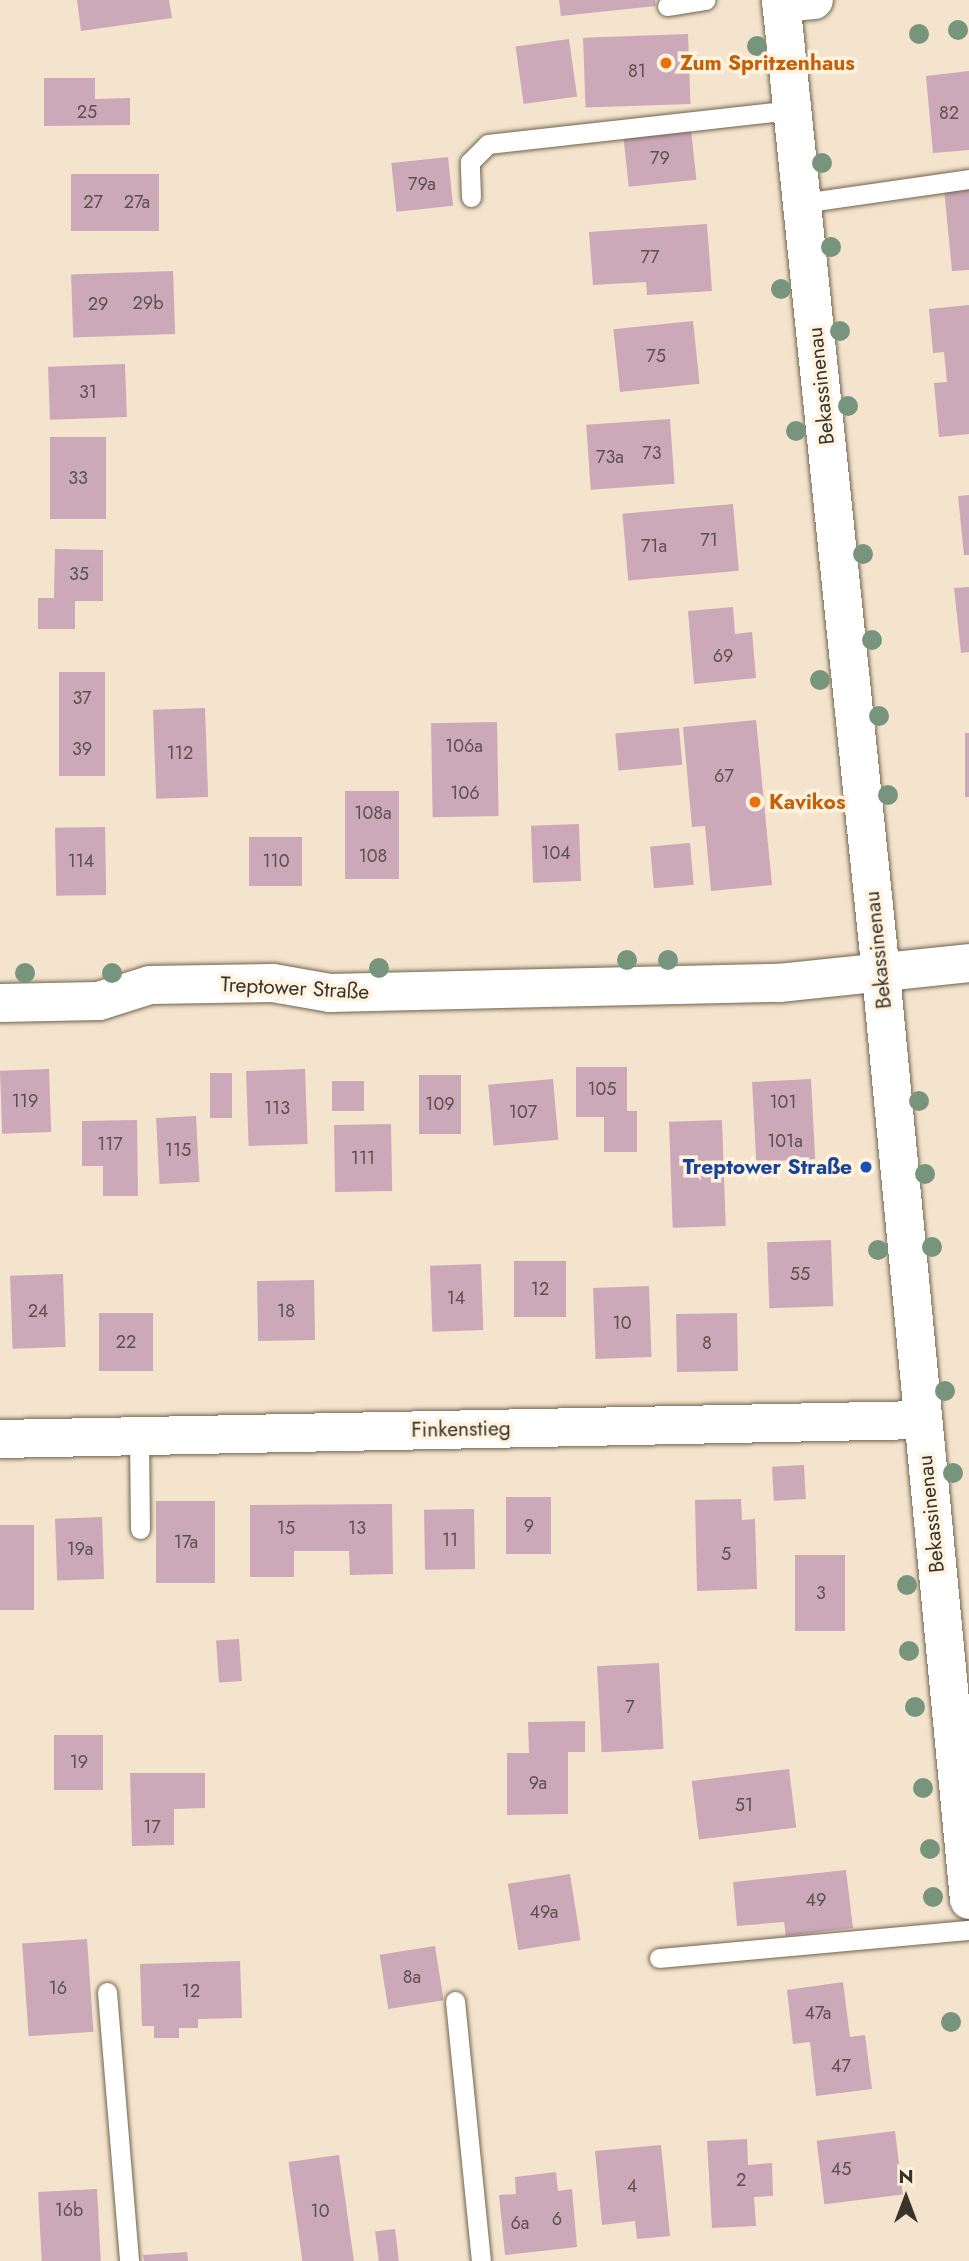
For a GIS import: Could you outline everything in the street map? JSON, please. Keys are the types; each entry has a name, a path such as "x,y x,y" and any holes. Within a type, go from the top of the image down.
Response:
{"street":[{"name":"Bekassinenau","path":"792,1 792,110 881,974 969,1900"},
{"name":"Treptower Straße","path":"0,1003 99,1001 150,985 272,983 330,993 779,983 969,963"},
{"name":"Finkenstieg","path":"0,1438 922,1420"}],"lane":[{"path":"667,6 706,0"},
{"path":"471,197 470,162 488,144 792,110"},
{"path":"802,203 969,179"},
{"path":"139,1436 140,1529"},
{"path":"659,1958 969,1930"},
{"path":"107,1992 129,2261"},
{"path":"455,2001 481,2261"}],"building":[{"path":"77,0 169,0 172,18 81,31"},
{"path":"559,0 655,0 656,6 561,16"},
{"path":"688,34 690,104 586,108 583,38"},
{"path":"569,39 577,96 524,104 516,47"},
{"path":"969,71 969,150 933,153 926,76"},
{"path":"44,78 95,78 95,99 130,98 130,125 44,126"},
{"path":"691,129 696,180 629,187 623,136"},
{"path":"448,157 453,206 396,212 391,163"},
{"path":"71,174 159,174 159,231 71,231"},
{"path":"969,187 969,270 952,271 944,189"},
{"path":"707,224 712,291 647,295 646,282 593,285 589,232"},
{"path":"173,271 175,334 73,338 71,275"},
{"path":"969,305 969,434 939,437 934,383 947,382 944,352 933,353 929,309"},
{"path":"693,321 700,384 620,392 613,329"},
{"path":"125,364 127,417 50,420 48,367"},
{"path":"670,419 675,484 591,490 586,425"},
{"path":"50,437 106,437 106,519 50,519"},
{"path":"969,495 969,555 964,555 958,496"},
{"path":"733,504 739,571 628,580 622,514"},
{"path":"55,549 103,550 103,601 75,601 75,629 38,629 38,598 54,598"},
{"path":"969,587 969,652 961,653 954,588"},
{"path":"733,607 735,634 752,632 756,678 694,684 688,611"},
{"path":"59,672 105,672 105,776 59,776"},
{"path":"205,708 208,797 156,799 153,710"},
{"path":"756,720 772,885 711,891 705,826 692,827 683,727"},
{"path":"497,722 499,816 433,817 431,723"},
{"path":"679,728 682,765 618,770 615,734"},
{"path":"965,733 969,733 969,797 965,797"},
{"path":"345,791 399,791 399,879 345,879"},
{"path":"579,824 581,881 533,883 531,826"},
{"path":"105,827 106,895 56,896 55,828"},
{"path":"249,837 302,837 302,886 249,886"},
{"path":"690,843 694,885 654,888 650,846"},
{"path":"576,1067 627,1067 627,1111 637,1111 637,1152 604,1152 604,1117 576,1117"},
{"path":"49,1069 51,1132 2,1134 0,1071"},
{"path":"305,1069 308,1144 249,1146 246,1071"},
{"path":"210,1073 232,1073 232,1118 210,1118"},
{"path":"419,1075 461,1075 461,1134 419,1134"},
{"path":"553,1079 558,1140 494,1145 488,1085"},
{"path":"811,1079 815,1159 756,1162 752,1082"},
{"path":"332,1081 364,1081 364,1111 332,1111"},
{"path":"196,1116 199,1182 160,1184 156,1118"},
{"path":"137,1120 138,1196 103,1196 103,1166 82,1166 82,1121"},
{"path":"722,1120 726,1226 673,1228 669,1122"},
{"path":"391,1124 392,1191 335,1192 334,1125"},
{"path":"831,1240 833,1306 769,1308 767,1242"},
{"path":"514,1261 566,1261 566,1317 514,1317"},
{"path":"481,1264 483,1330 432,1332 430,1266"},
{"path":"63,1274 66,1347 13,1349 10,1276"},
{"path":"314,1280 315,1340 258,1341 257,1281"},
{"path":"649,1286 651,1357 596,1359 593,1288"},
{"path":"99,1313 153,1313 153,1371 99,1371"},
{"path":"737,1313 738,1371 677,1372 676,1314"},
{"path":"804,1465 806,1499 774,1501 772,1467"},
{"path":"506,1497 551,1497 551,1554 506,1554"},
{"path":"741,1499 742,1520 755,1519 757,1589 697,1591 695,1500"},
{"path":"156,1501 215,1501 215,1583 156,1583"},
{"path":"392,1504 393,1574 350,1575 349,1551 294,1551 294,1577 250,1577 250,1505"},
{"path":"474,1509 475,1569 425,1570 424,1510"},
{"path":"102,1517 104,1579 57,1581 55,1519"},
{"path":"0,1525 34,1525 34,1610 0,1610"},
{"path":"795,1555 845,1555 845,1631 795,1631"},
{"path":"239,1639 242,1681 219,1683 216,1641"},
{"path":"659,1663 664,1749 602,1752 597,1666"},
{"path":"585,1721 585,1752 568,1752 568,1814 507,1815 507,1753 529,1753 528,1722"},
{"path":"54,1735 103,1735 103,1790 54,1790"},
{"path":"789,1769 796,1828 699,1840 692,1781"},
{"path":"130,1773 205,1773 205,1808 174,1809 174,1845 132,1846"},
{"path":"846,1870 853,1928 786,1936 784,1922 737,1926 733,1882"},
{"path":"570,1874 580,1940 518,1950 508,1884"},
{"path":"87,1939 93,2032 29,2036 22,1944"},
{"path":"435,1946 444,2000 388,2009 380,1955"},
{"path":"240,1961 242,2018 198,2019 198,2028 179,2028 179,2038 154,2038 154,2026 142,2026 140,1964"},
{"path":"843,1982 850,2037 865,2035 872,2089 816,2096 810,2042 793,2044 787,1990"},
{"path":"895,2131 903,2195 824,2204 817,2141"},
{"path":"747,2139 748,2165 772,2163 773,2196 754,2197 756,2226 712,2228 707,2141"},
{"path":"661,2145 670,2236 637,2239 635,2221 602,2225 595,2151"},
{"path":"339,2155 354,2261 302,2261 288,2162"},
{"path":"556,2172 558,2191 572,2189 577,2247 505,2255 499,2195 516,2194 515,2177"},
{"path":"97,2189 101,2261 42,2261 38,2192"},
{"path":"395,2229 399,2261 379,2261 375,2231"},
{"path":"187,2252 188,2261 144,2261 143,2255"}],"place":[{"name":"Zum Spritzenhaus","path":"666,63"},
{"name":"Kavikos","path":"755,802"},
{"name":"Treptower Straße","path":"866,1167"}]}
